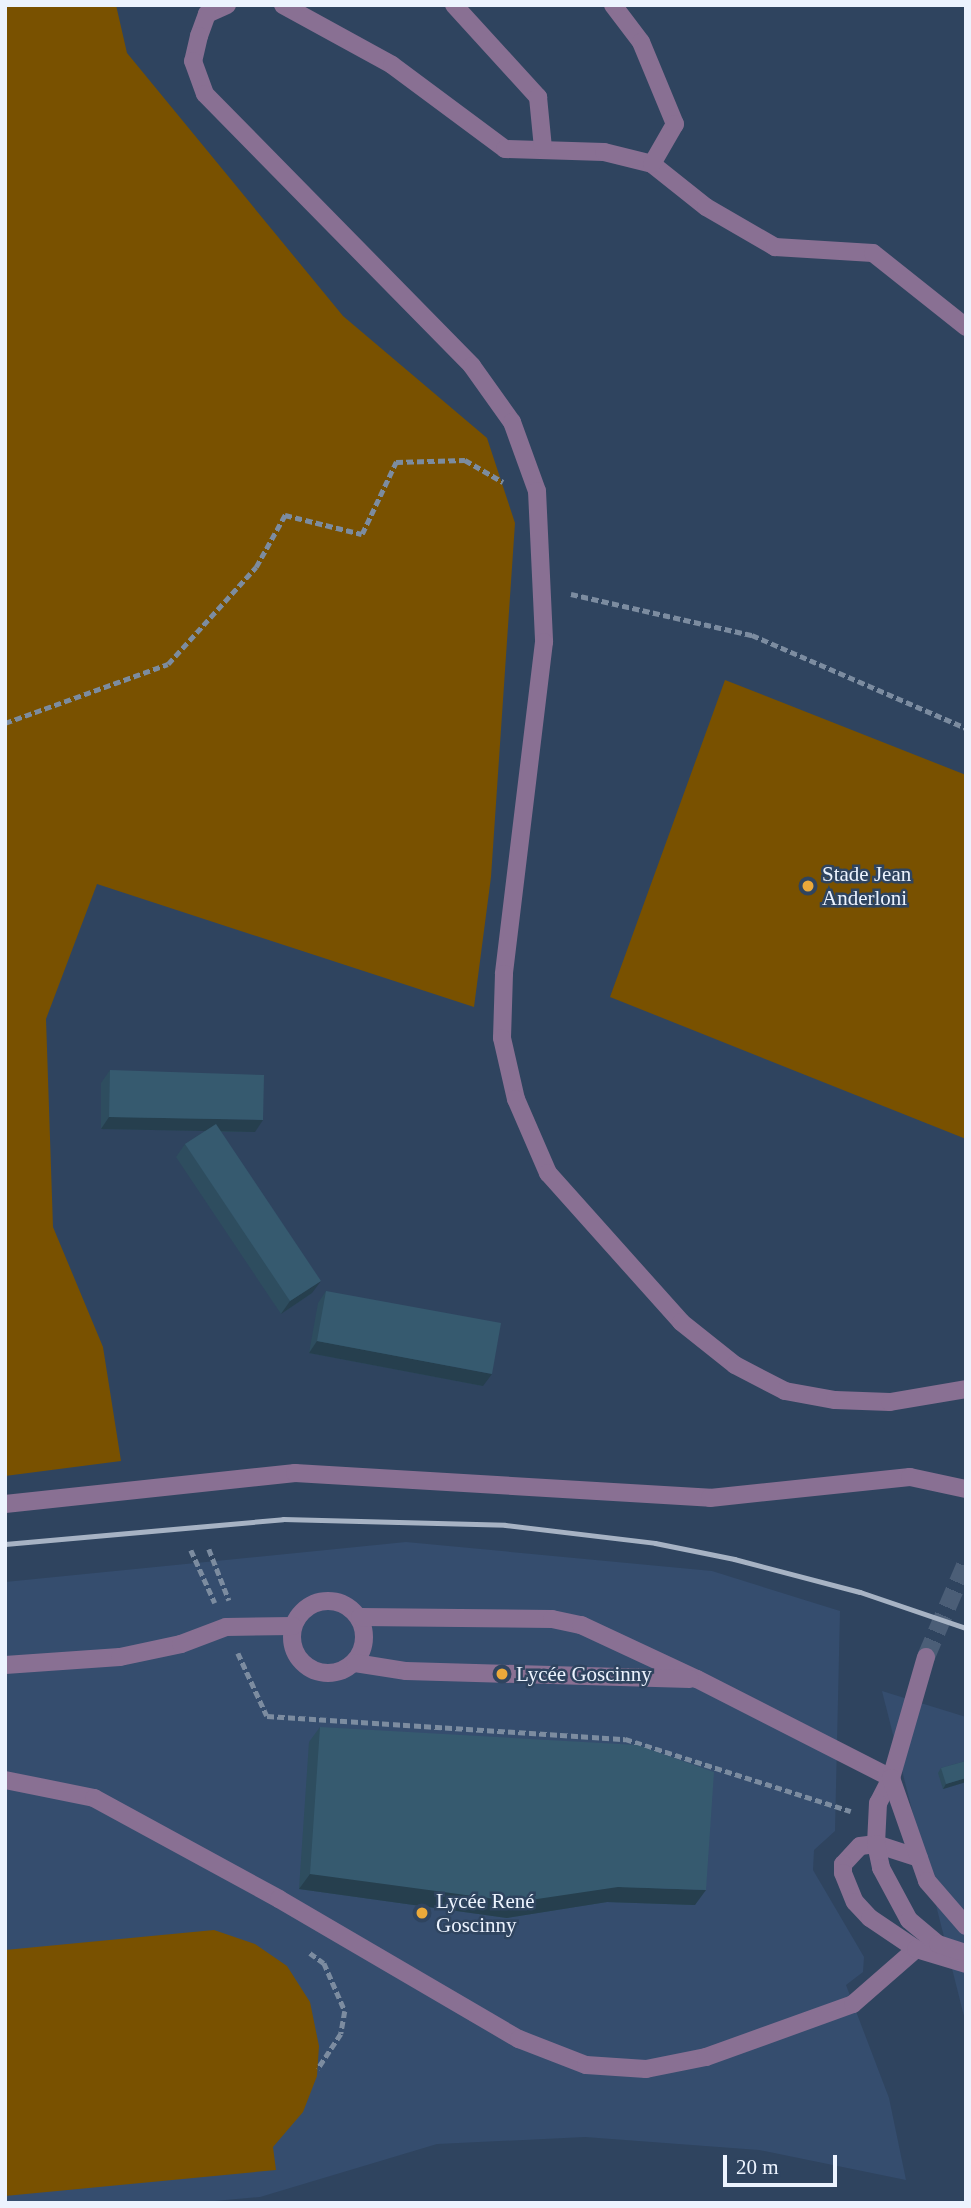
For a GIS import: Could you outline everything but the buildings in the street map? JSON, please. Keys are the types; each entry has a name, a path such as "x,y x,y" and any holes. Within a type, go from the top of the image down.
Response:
{"street":[{"path":"227,5 207,14 198,36 193,61 205,94 472,366 512,422 537,502 544,642 504,974 502,1038 516,1099 548,1173 681,1322 735,1365 785,1391 835,1400 890,1402 966,1389"},
{"path":"283,5 392,65 505,149 542,148 604,152 652,164 706,207 775,247 873,253 966,327"},
{"path":"454,5 538,97 542,148"},
{"path":"613,5 641,42 675,124 652,164"},
{"path":"5,1504 295,1472 709,1498 910,1477 966,1489"},
{"path":"355,1663 365,1641 360,1617 352,1609 330,1600 307,1607 293,1626 294,1650 310,1668 333,1673 355,1663 406,1671 697,1679"},
{"path":"360,1617 552,1619 609,1636 697,1679 891,1778 927,1881 946,1909 966,1926"},
{"path":"5,1665 120,1657 181,1644 226,1627 293,1626"},
{"path":"926,1657 891,1778 874,1820 876,1843 881,1868 909,1920 938,1944 966,1953"},
{"path":"5,1780 94,1798 279,1899 519,2039 586,2065 646,2069 706,2057 853,2004 916,1949"},
{"path":"919,1858 876,1843 860,1846 849,1855 843,1873 855,1902 916,1949 966,1964"}],"path":[{"path":"5,723 168,664 256,567 285,515 362,534 396,462 465,460 537,502"},
{"path":"543,587 752,635 966,727"},
{"path":"209,1549 232,1606"},
{"path":"191,1550 212,1594"},
{"path":"226,1627 267,1716 625,1739 843,1808"},
{"path":"305,1949 324,1963 345,2011 341,2034 317,2068"}],"shaded area":[{"path":"5,5 116,5 127,53 343,316 487,438 515,523 491,877 474,1007 97,884 46,1019 53,1227 103,1347 121,1461 5,1476"},
{"name":"Stade Jean Anderloni","path":"725,680 966,775 966,1139 610,997"},
{"name":"Lycée René Goscinny","path":"406,1542 712,1571 840,1611 835,1831 814,1850 813,1870 864,1957 863,1972 846,1985 889,2098 906,2180 759,2150 585,2137 437,2144 260,2197 193,2203 5,2203 5,1582"},
{"path":"882,1691 966,1717 966,2024"},
{"path":"214,1930 255,1944 287,1966 310,2002 319,2046 317,2076 303,2112 273,2147 276,2170 5,2196 5,1950"}],"tunnel":[{"path":"926,1657 966,1563"}],"railway":[{"path":"5,1544 283,1519 505,1525 655,1543 734,1559 860,1592 966,1628"}],"place":[{"name":"Stade Jean Anderloni","path":"808,886"},
{"name":"Lycée Goscinny","path":"502,1674"},
{"name":"Lycée René Goscinny","path":"422,1913"}]}
